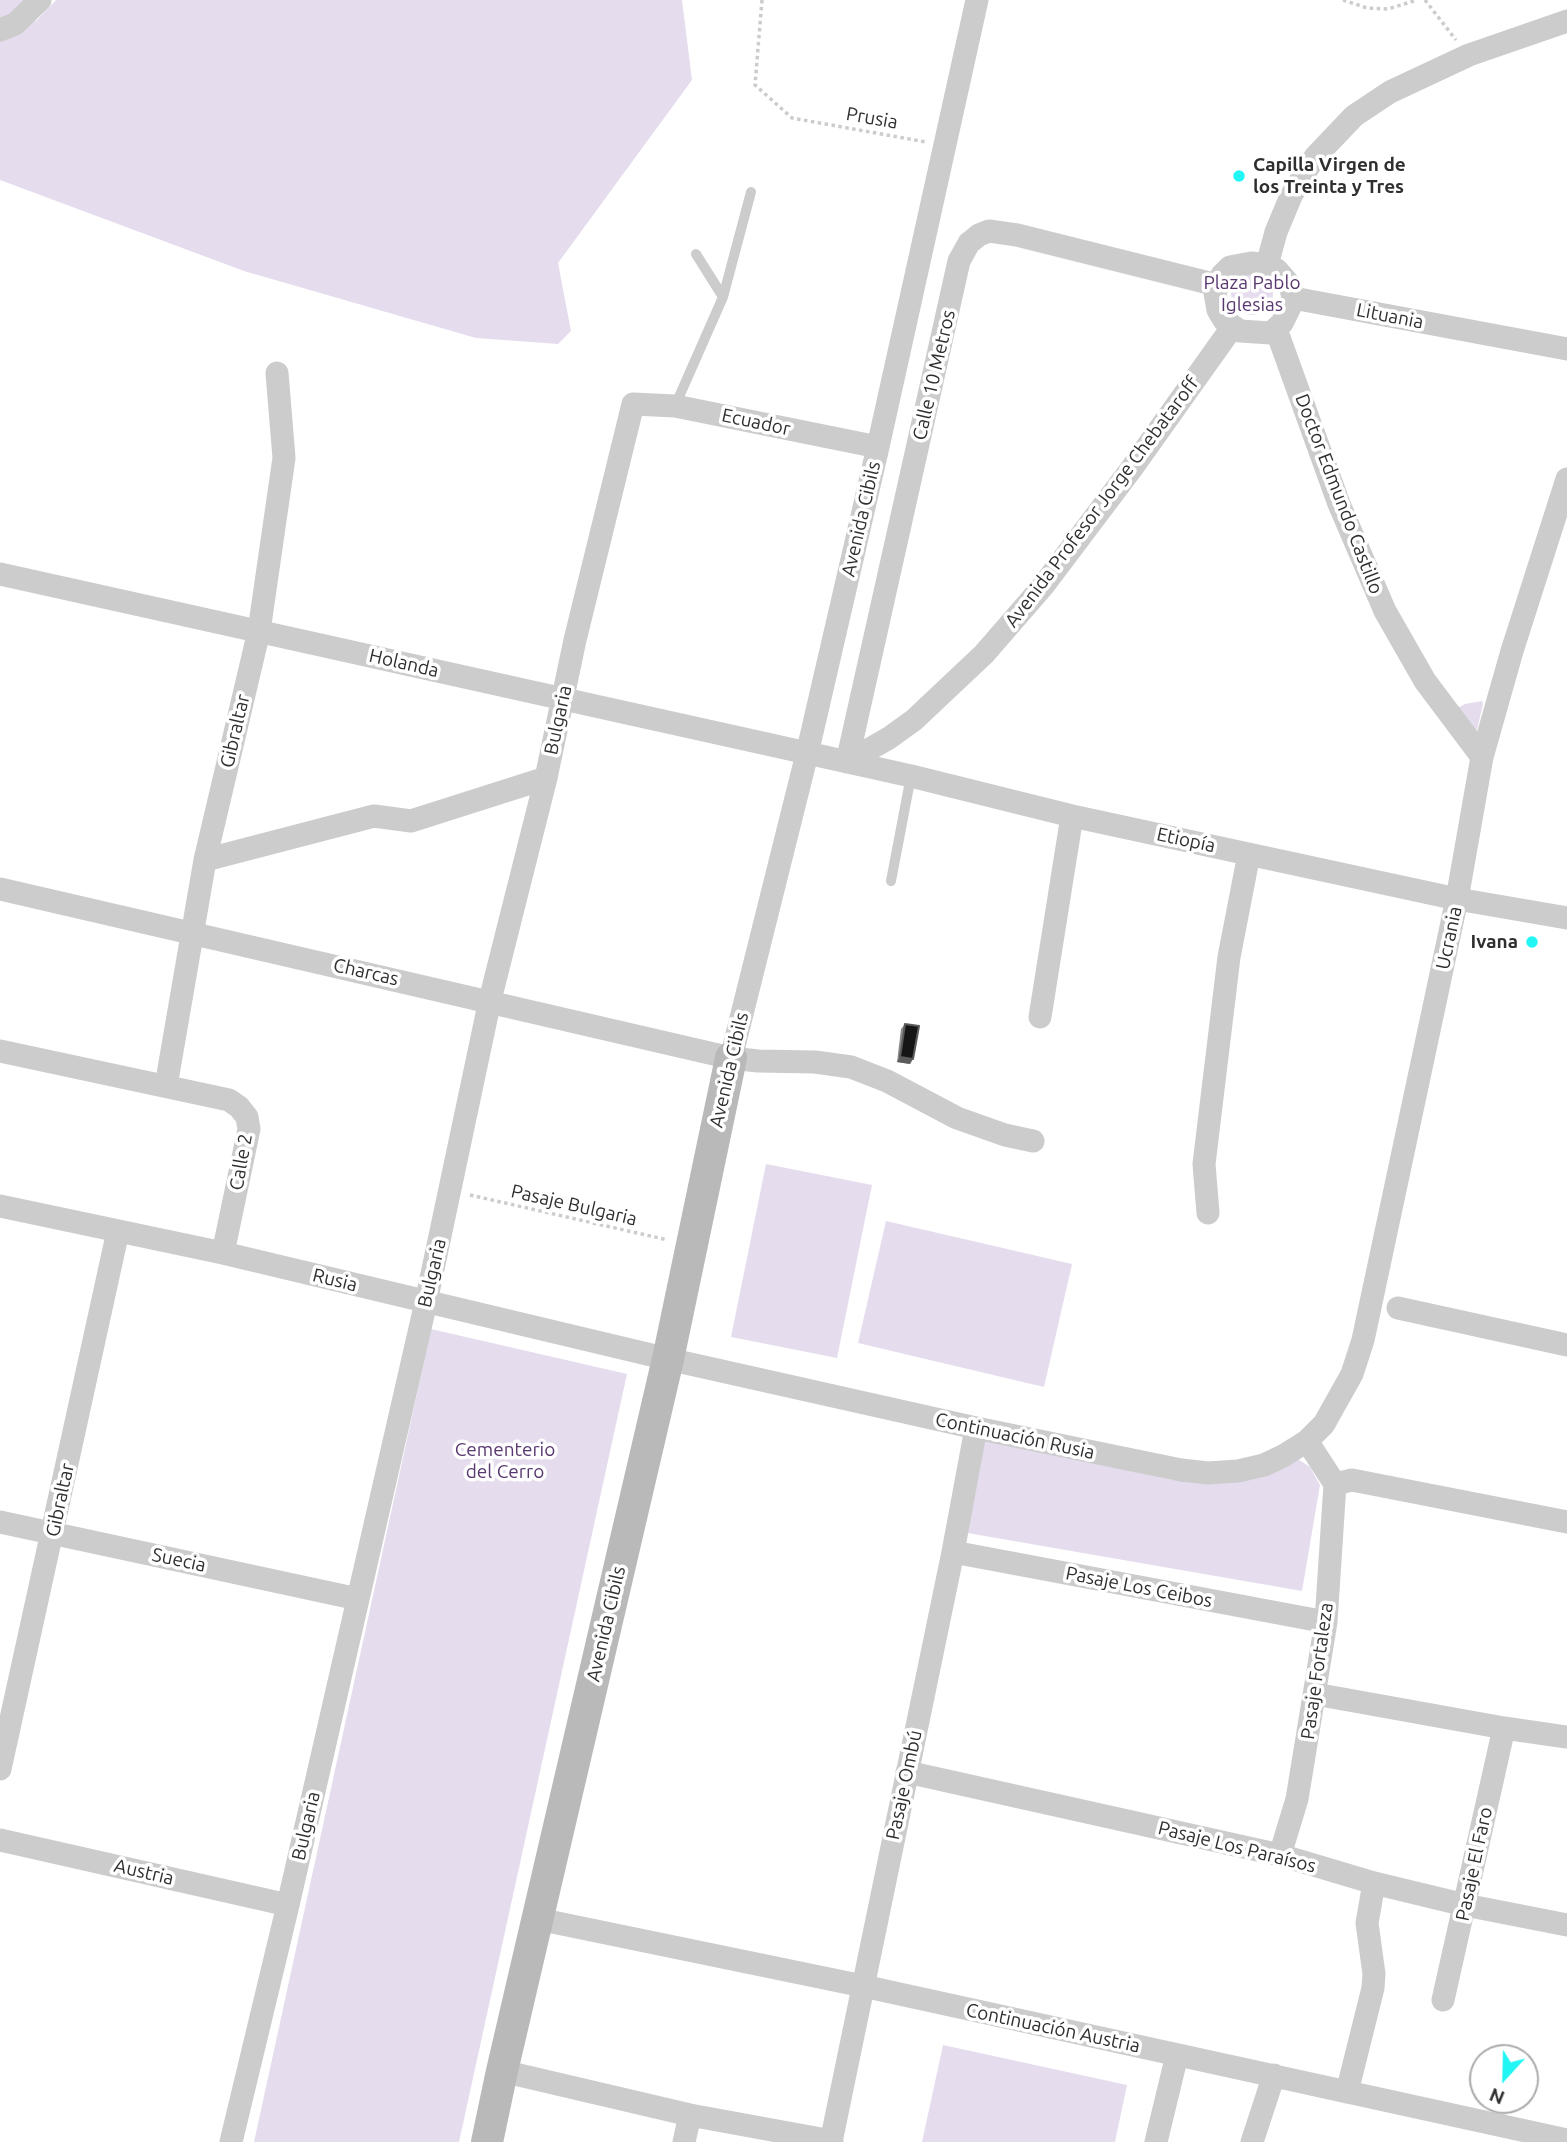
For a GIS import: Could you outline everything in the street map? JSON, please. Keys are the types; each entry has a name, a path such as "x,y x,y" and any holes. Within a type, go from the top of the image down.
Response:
{"street":[{"path":"0,30 15,23 40,0"},
{"name":"Avenida Cibils","path":"487,2142 668,1359 731,1058 807,754 947,145 977,0"},
{"path":"1267,265 1281,220 1304,174 1315,157 1354,116 1390,92 1469,55 1567,21"},
{"name":"Calle 10 Metros","path":"847,762 959,261 969,243 989,231 1017,235 1217,285"},
{"path":"1251,263 1267,265 1285,278 1293,298 1282,323 1276,329 1264,334 1240,331 1224,320 1218,310 1217,285 1230,267 1251,263"},
{"name":"Lituania","path":"1293,298 1567,349"},
{"name":"Avenida Profesor Jorge Chebataroff","path":"847,762 914,720 984,654 1052,575 1233,326"},
{"name":"Doctor Edmundo Castillo","path":"1276,329 1343,515 1385,611 1425,681 1482,757"},
{"name":"Gibraltar","path":"166,1086 205,860 259,631 285,458 277,373"},
{"name":"Ecuador","path":"633,404 675,406 878,447"},
{"name":"Bulgaria","path":"231,2142 426,1302 490,1000 546,778 575,640 633,404"},
{"name":"Ucrania","path":"1339,1399 1352,1374 1373,1302 1457,899 1482,757 1512,651 1567,479"},
{"name":"Holanda","path":"0,574 807,754"},
{"name":"Etiopía","path":"807,754 911,776 1072,816 1457,899 1567,918"},
{"path":"205,860 374,816 411,821 546,778"},
{"path":"1040,1017 1072,816"},
{"path":"1208,1213 1205,1152 1229,957 1249,854"},
{"name":"Charcas","path":"0,889 490,1000 731,1058 816,1062 851,1067 887,1081 957,1118 1005,1135 1033,1141"},
{"path":"0,1051 166,1086"},
{"name":"Calle 2","path":"166,1086 229,1100 247,1117 249,1129 223,1253"},
{"name":"Rusia","path":"0,1206 223,1253 668,1359"},
{"name":"Gibraltar","path":"0,1769 118,1231"},
{"path":"1398,1308 1567,1345"},
{"name":"Continuación Rusia","path":"668,1359 976,1428 1181,1470 1208,1473 1238,1471 1264,1465 1307,1441 1324,1424 1339,1399"},
{"name":"Pasaje Ombú","path":"832,2142 976,1428"},
{"path":"1307,1441 1335,1484 1352,1480 1567,1522"},
{"name":"Pasaje Fortaleza","path":"1280,1855 1297,1799 1326,1622 1335,1484"},
{"name":"Suecia","path":"0,1521 358,1599"},
{"name":"Pasaje Los Ceibos","path":"953,1552 1326,1622"},
{"path":"1315,1694 1567,1737"},
{"name":"Pasaje El Faro","path":"1443,2000 1504,1728"},
{"name":"Pasaje Los Paraísos","path":"907,1772 1280,1855 1465,1906 1567,1925"},
{"name":"Austria","path":"0,1840 288,1905"},
{"path":"1347,2092 1373,1988 1374,1974 1367,1923 1374,1883"},
{"name":"Continuación Austria","path":"538,1919 863,1986 1560,2140"},
{"path":"1156,2142 1177,2055"},
{"path":"502,2071 690,2115 832,2142"},
{"path":"1252,2142 1274,2075"},
{"path":"684,2142 690,2115"}],"lane":[{"path":"675,406 723,297 751,192"},
{"path":"696,254 723,297"},
{"path":"891,881 911,776"}],"path":[{"name":"Prusia","path":"762,0 755,85 792,118 947,145"},
{"path":"1343,0 1367,8 1388,9 1417,0"},
{"path":"1425,0 1469,55"},
{"name":"Pasaje Bulgaria","path":"451,1191 690,1245"}],"green space":[{"path":"0,0 31,0 0,22"},
{"path":"56,0 682,0 692,80 558,263 571,331 558,344 476,338 244,271 0,180 0,40 37,20"},
{"name":"Plaza Pablo Iglesias","path":"1252,273 1267,279 1273,294 1267,309 1252,315 1237,309 1231,294 1237,279"},
{"path":"1482,701 1477,730 1473,733 1455,709"},
{"path":"766,1164 872,1185 837,1358 731,1337"},
{"path":"886,1221 1072,1264 1044,1387 858,1343"},
{"name":"Cementerio del Cerro","path":"431,1329 627,1374 459,2142 254,2142"},
{"path":"974,1436 1172,1480 1292,1455 1310,1467 1320,1485 1302,1591 956,1531"},
{"path":"943,2045 1127,2085 1115,2142 922,2142"}],"building":[{"path":"905,1024 919,1026 913,1059 900,1057"}],"place":[{"name":"Capilla Virgen de los Treinta y Tres","path":"1239,176"},
{"name":"Ivana","path":"1532,942"}]}
